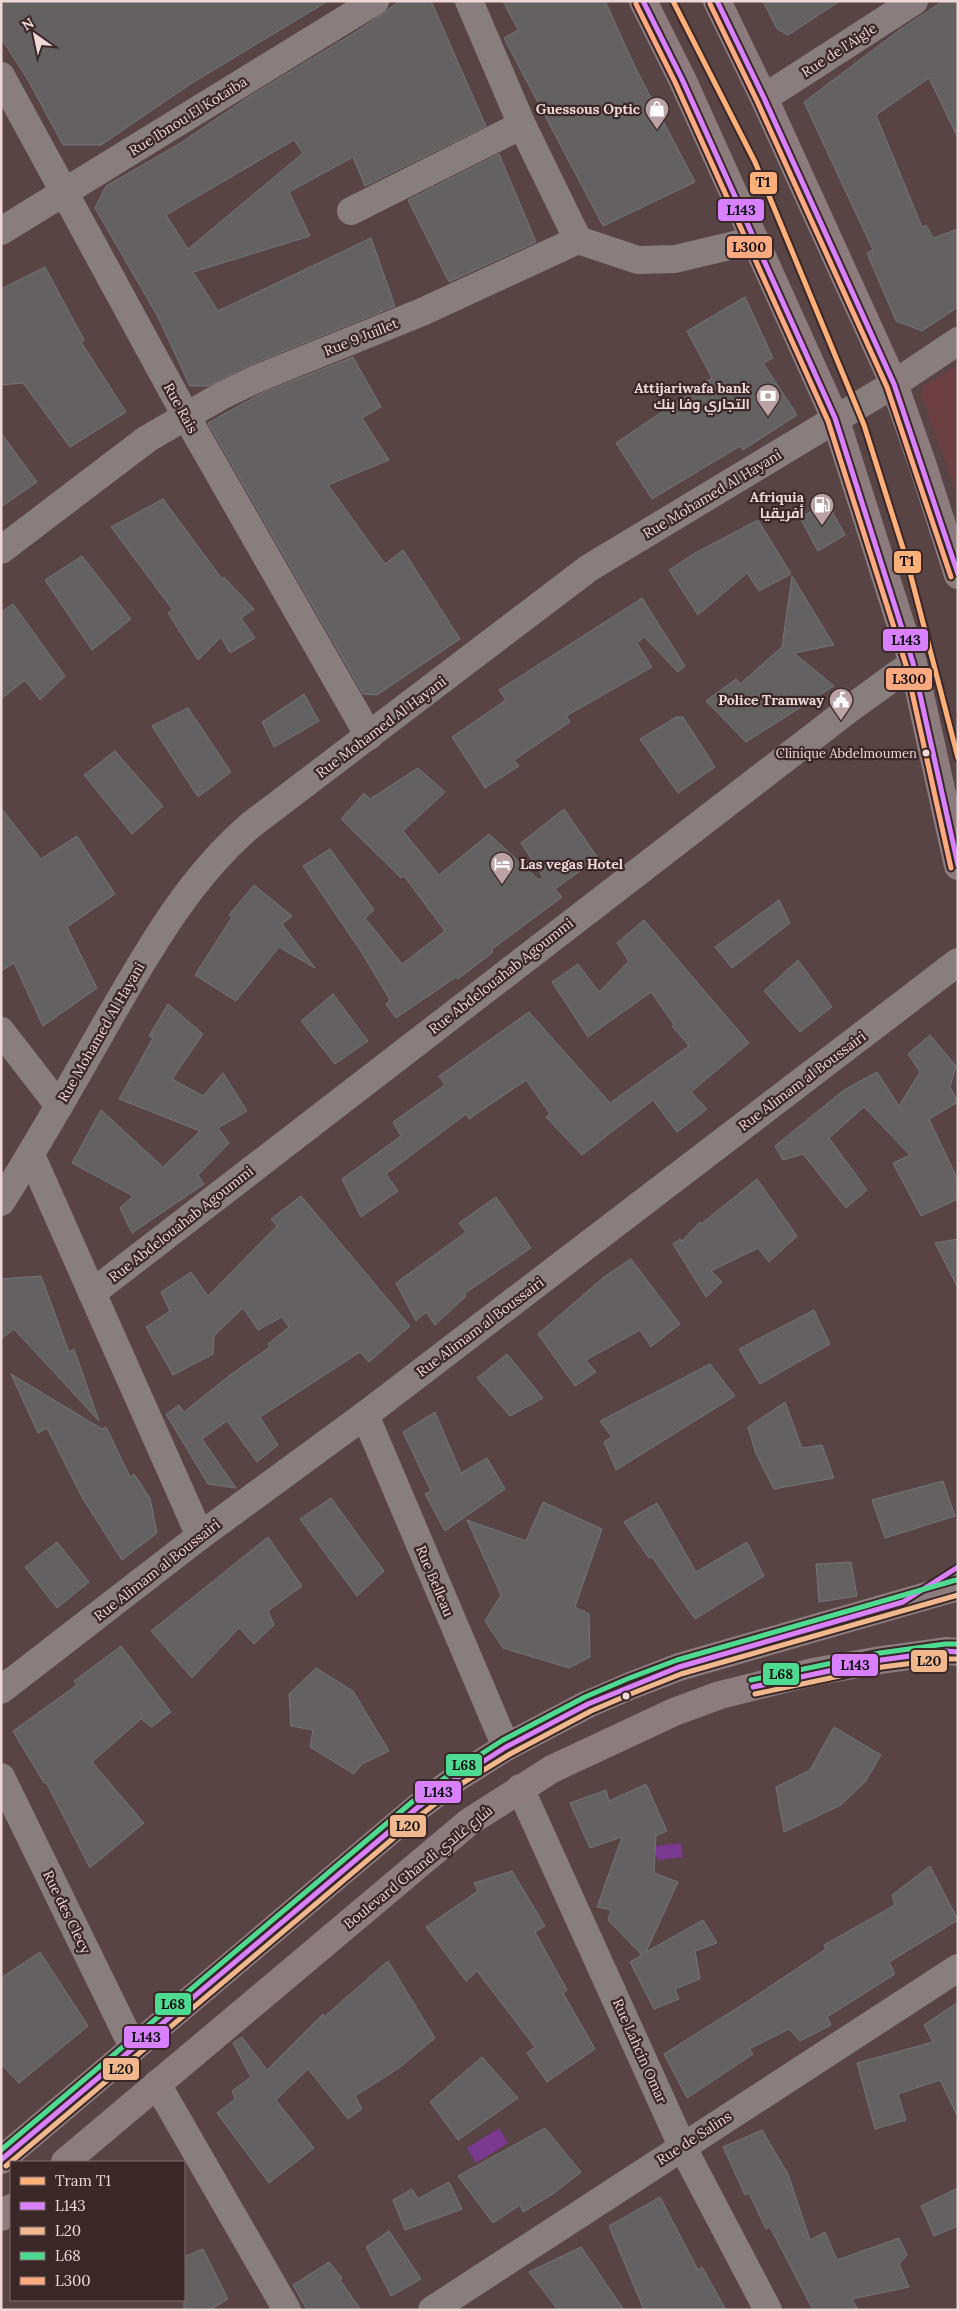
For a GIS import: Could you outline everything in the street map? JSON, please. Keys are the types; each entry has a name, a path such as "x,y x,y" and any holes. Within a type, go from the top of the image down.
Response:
{"main road":[{"path":"643,1 682,79 835,418 913,663 958,866"},
{"path":"717,1 764,98 894,384 958,575"},
{"path":"903,1602 958,1567"},
{"path":"1,2160 417,1808 457,1778 506,1747 588,1704 679,1667 958,1587"},
{"name":"Boulevard Ghandi شارع غاندي","path":"66,2161 469,1822 520,1788 590,1750 674,1712 720,1694 823,1670 955,1652"}],"street":[{"name":"Rue Ibnou El Kotaiba","path":"1,231 375,1"},
{"path":"469,1 522,125 578,240 638,260 675,259 755,240"},
{"name":"Rue de l'Aigle","path":"764,98 914,1"},
{"name":"Rue Rais","path":"1,76 63,194 186,416 370,736"},
{"path":"351,212 522,125"},
{"name":"Rue 9 Juillet","path":"1,550 147,439 186,416 256,379 422,312 578,240"},
{"name":"Rue Mohamed Al Hayani","path":"1,1202 31,1155 153,942 178,905 224,847 589,568 894,384 958,340"},
{"name":"Rue Abdelouahab Agoummi","path":"92,1293 848,710 913,663"},
{"name":"Rue Alimam al Boussairi","path":"1,1690 200,1536 365,1415 958,962"},
{"path":"1,1031 59,1106"},
{"path":"31,1155 200,1536"},
{"name":"Rue Belleau","path":"365,1415 506,1747"},
{"name":"Rue des Clecy","path":"1,1777 133,2047"},
{"name":"Rue Lahcin Omar","path":"520,1788 682,2146 768,2310"},
{"name":"Rue de Salins","path":"432,2310 958,1968"},
{"path":"157,2084 287,2310"}],"shaded area":[{"path":"958,365 958,496 921,395 923,386"},
{"path":"681,1843 683,1857 657,1860 655,1846"},
{"path":"499,2128 508,2143 476,2163 467,2148"}],"building":[{"path":"1,1 328,1 192,83 101,145 63,145 28,80 1,38"},
{"path":"400,1 431,1 486,126 365,186 353,157 289,192 310,236 193,272 218,311 371,238 395,306 250,365 208,386 190,386 158,317 95,208 106,186 179,144 250,96 359,30","holes":["294,140 303,153 188,249 166,215"]},
{"path":"503,1 605,1 635,67 695,182 603,226 504,38 518,30"},
{"path":"763,1 840,1 788,35 777,29"},
{"path":"943,1 958,1 958,138 929,78 876,115 922,227 926,225 933,238 958,229 958,307 922,331 896,321 867,253 873,250 804,102 898,31"},
{"path":"499,154 536,242 449,282 408,200"},
{"path":"45,267 84,340 81,342 126,412 70,447 23,383 1,385 1,289"},
{"path":"745,297 773,358 763,363 797,415 743,450 740,446 652,499 616,443 712,378 687,331"},
{"path":"353,357 381,407 362,418 389,460 328,485 385,564 403,550 460,639 377,695 363,694 208,423 262,393"},
{"path":"1,433 37,482 1,507"},
{"path":"163,499 222,579 224,577 254,609 241,618 255,638 230,653 221,637 198,660 168,613 173,610 111,527"},
{"path":"827,502 845,535 818,551 800,518"},
{"path":"758,520 791,574 759,591 747,573 698,615 669,570 695,553"},
{"path":"82,556 131,619 92,650 45,580"},
{"path":"792,576 834,645 794,653 834,686 746,742 706,701 736,679 740,684 782,647"},
{"path":"642,598 685,666 678,672 644,637 637,643 652,667 566,716 570,722 514,760 519,766 485,788 452,737 506,700 499,690"},
{"path":"13,604 65,676 40,700 25,680 1,699 1,612"},
{"path":"304,694 319,721 274,747 262,722"},
{"path":"188,708 231,772 198,797 152,726"},
{"path":"676,717 683,717 715,767 678,793 640,739"},
{"path":"115,751 163,806 132,834 84,775"},
{"path":"418,768 445,792 403,831 439,875 489,834 539,880 543,877 521,843 564,809 598,858 555,889 562,897 491,950 493,952 458,979 456,977 396,1018 386,1004 390,1000 362,953 303,866 330,849 374,910 365,918 402,964 445,931 404,876 401,878 341,819 364,793 370,799"},
{"path":"1,808 41,859 77,836 115,894 67,927 97,988 43,1026 14,963 1,971"},
{"path":"254,885 292,916 282,924 315,968 279,947 236,1001 195,975 232,917 229,915"},
{"path":"779,900 790,923 732,968 715,947"},
{"path":"644,920 749,1043 691,1092 707,1109 677,1132 653,1100 582,1155 546,1117 550,1114 526,1080 469,1119 466,1114 386,1174 398,1191 361,1217 342,1179 401,1136 393,1122 445,1085 439,1076 529,1012 610,1103 689,1046 672,1026 674,1025 651,992 588,1037 552,982 578,964 599,992 629,961 617,943"},
{"path":"798,960 832,1007 800,1032 764,991"},
{"path":"333,994 368,1041 335,1064 301,1021"},
{"path":"168,1004 203,1034 172,1079 203,1096 223,1073 247,1111 218,1128 229,1143 198,1175 204,1184 132,1233 120,1208 133,1196 72,1163 101,1110 163,1167 200,1131 119,1099 153,1038 149,1036"},
{"path":"930,1035 956,1066 950,1087 958,1102 929,1119 958,1180 958,1199 921,1216 893,1163 910,1155 864,1107 829,1138 867,1190 846,1208 803,1154 783,1160 775,1146 844,1090 877,1072 899,1106 920,1072 908,1054"},
{"path":"757,1179 797,1236 769,1262 758,1248 711,1271 722,1282 706,1297 673,1244 680,1239 682,1241 700,1222 701,1224"},
{"path":"301,1196 410,1326 369,1362 360,1352 260,1417 278,1445 257,1462 227,1421 202,1439 236,1488 208,1484 166,1414 179,1405 184,1412 230,1375 270,1347 268,1344 289,1327 282,1317 258,1330 243,1308 214,1336 213,1354 173,1375 146,1327 170,1311 161,1292 191,1272 208,1296 277,1226 271,1219"},
{"path":"496,1197 531,1248 464,1294 466,1296 435,1325 426,1312 416,1321 396,1283 466,1232 459,1223"},
{"path":"958,1239 958,1288 935,1243"},
{"path":"631,1259 680,1324 651,1347 640,1330 586,1360 596,1372 575,1386 538,1334 604,1277"},
{"path":"41,1276 69,1352 74,1349 99,1421 14,1329 1,1339 1,1279"},
{"path":"814,1310 830,1344 760,1384 739,1349"},
{"path":"507,1354 543,1398 510,1416 477,1378"},
{"path":"710,1364 735,1396 616,1470 604,1442 612,1437 600,1421"},
{"path":"11,1374 102,1429 106,1427 130,1477 134,1474 150,1498 157,1533 122,1560 83,1499 47,1428 38,1433"},
{"path":"785,1402 802,1448 822,1445 834,1478 774,1489 756,1454 748,1427"},
{"path":"435,1412 461,1473 487,1458 505,1489 445,1531 425,1494 431,1491 403,1432"},
{"path":"943,1481 955,1516 885,1538 872,1500"},
{"path":"331,1498 384,1571 357,1596 300,1519"},
{"path":"543,1502 602,1529 575,1607 589,1614 590,1657 569,1668 503,1648 485,1621 501,1595 467,1520 526,1541"},
{"path":"657,1503 696,1572 747,1542 764,1576 695,1619 652,1557 649,1558 624,1522"},
{"path":"268,1537 302,1586 268,1611 274,1625 254,1644 239,1628 192,1678 151,1631"},
{"path":"57,1542 89,1582 57,1608 25,1567"},
{"path":"851,1562 857,1596 819,1602 816,1564"},
{"path":"121,1646 171,1712 152,1727 141,1719 92,1762 144,1823 90,1868 46,1782 44,1783 13,1731 77,1685 74,1681"},
{"path":"316,1668 353,1691 389,1751 362,1764 354,1774 310,1747 313,1730 291,1726 289,1694"},
{"path":"834,1727 881,1755 865,1782 841,1805 784,1832 776,1787 810,1770"},
{"path":"646,1784 667,1831 656,1836 654,1873 678,1882 646,1952 703,1920 717,1943 695,1951 700,1979 675,1989 679,1999 654,2009 630,1962 642,1955 608,1920 611,1910 597,1907 622,1837 590,1848 570,1803 606,1790 609,1801"},
{"path":"930,1866 958,1920 889,1962 895,1974 827,2017 831,2025 800,2041 789,2029 749,2049 753,2054 687,2098 664,2054 826,1949 824,1945 895,1905 892,1895"},
{"path":"512,1871 545,1926 535,1932 567,1990 563,1993 595,2049 547,2082 527,2053 535,2047 477,1971 466,1981 426,1927 478,1891 474,1883"},
{"path":"40,1952 88,2026 19,2083 1,2064 1,1978"},
{"path":"388,1961 435,2038 399,2068 355,2096 362,2109 348,2119 308,2069 276,2100 314,2148 269,2183 217,2113 235,2099 232,2091 251,2077 233,2043 242,2037 267,2070 323,2014 324,2017"},
{"path":"958,2002 958,2117 940,2080 898,2094 906,2120 875,2129 857,2063 933,2042 924,2025"},
{"path":"482,2057 518,2098 458,2140 430,2102"},
{"path":"545,2128 581,2172 553,2194 523,2212 520,2205 493,2223 458,2176"},
{"path":"762,2130 788,2174 810,2240 825,2232 837,2260 899,2238 907,2255 899,2264 909,2287 852,2299 858,2310 813,2310 770,2227 766,2229 749,2193 745,2195 723,2147"},
{"path":"449,2182 462,2209 405,2230 393,2200 412,2189 418,2199"},
{"path":"958,2188 958,2226 934,2236 921,2206"},
{"path":"660,2197 698,2270 702,2267 726,2310 644,2310 609,2226"},
{"path":"389,2231 421,2279 391,2296 366,2247"},
{"path":"581,2247 624,2310 558,2310 529,2272"},
{"path":"203,2249 228,2299 210,2310 184,2310 185,2257"},
{"path":"329,2262 342,2278 340,2280 361,2310 307,2310 293,2285"}],"tram line":[{"name":"T1","path":"673,1 755,162 864,425 907,561 958,758"}],"transit line":[{"name":"L143","path":"643,1 682,79 835,418 913,663 958,865"},
{"name":"L143","path":"717,1 764,98 894,384 958,574"},
{"name":"L300","path":"636,4 675,82 828,421 906,665 951,868"},
{"name":"L300","path":"710,4 757,101 887,387 951,577"},
{"name":"L143","path":"1,2160 417,1808 457,1778 506,1747 588,1704 679,1667 903,1602 958,1567"},
{"name":"L68","path":"1,2150 412,1802 453,1772 503,1740 585,1697 677,1660 956,1580"},
{"name":"L20","path":"12,2161 422,1814 461,1784 510,1754 591,1711 681,1674 958,1595"},
{"name":"L68","path":"751,1680 880,1653 958,1644"},
{"name":"L143","path":"753,1687 881,1660 946,1651 958,1652"},
{"name":"L20","path":"755,1694 882,1667 957,1659"},
{"name":"L20","path":"6,2166 10,2163"}],"place":[{"name":"Guessous Optic","path":"657,130"},
{"name":"Attijariwafa bank التجاري وفا بنك","path":"768,417"},
{"name":"Afriquia أفريقيا","path":"822,526"},
{"name":"Police Tramway","path":"841,721"},
{"name":"Clinique Abdelmoumen","path":"926,753"},
{"name":"Las vegas Hotel","path":"502,885"}]}
